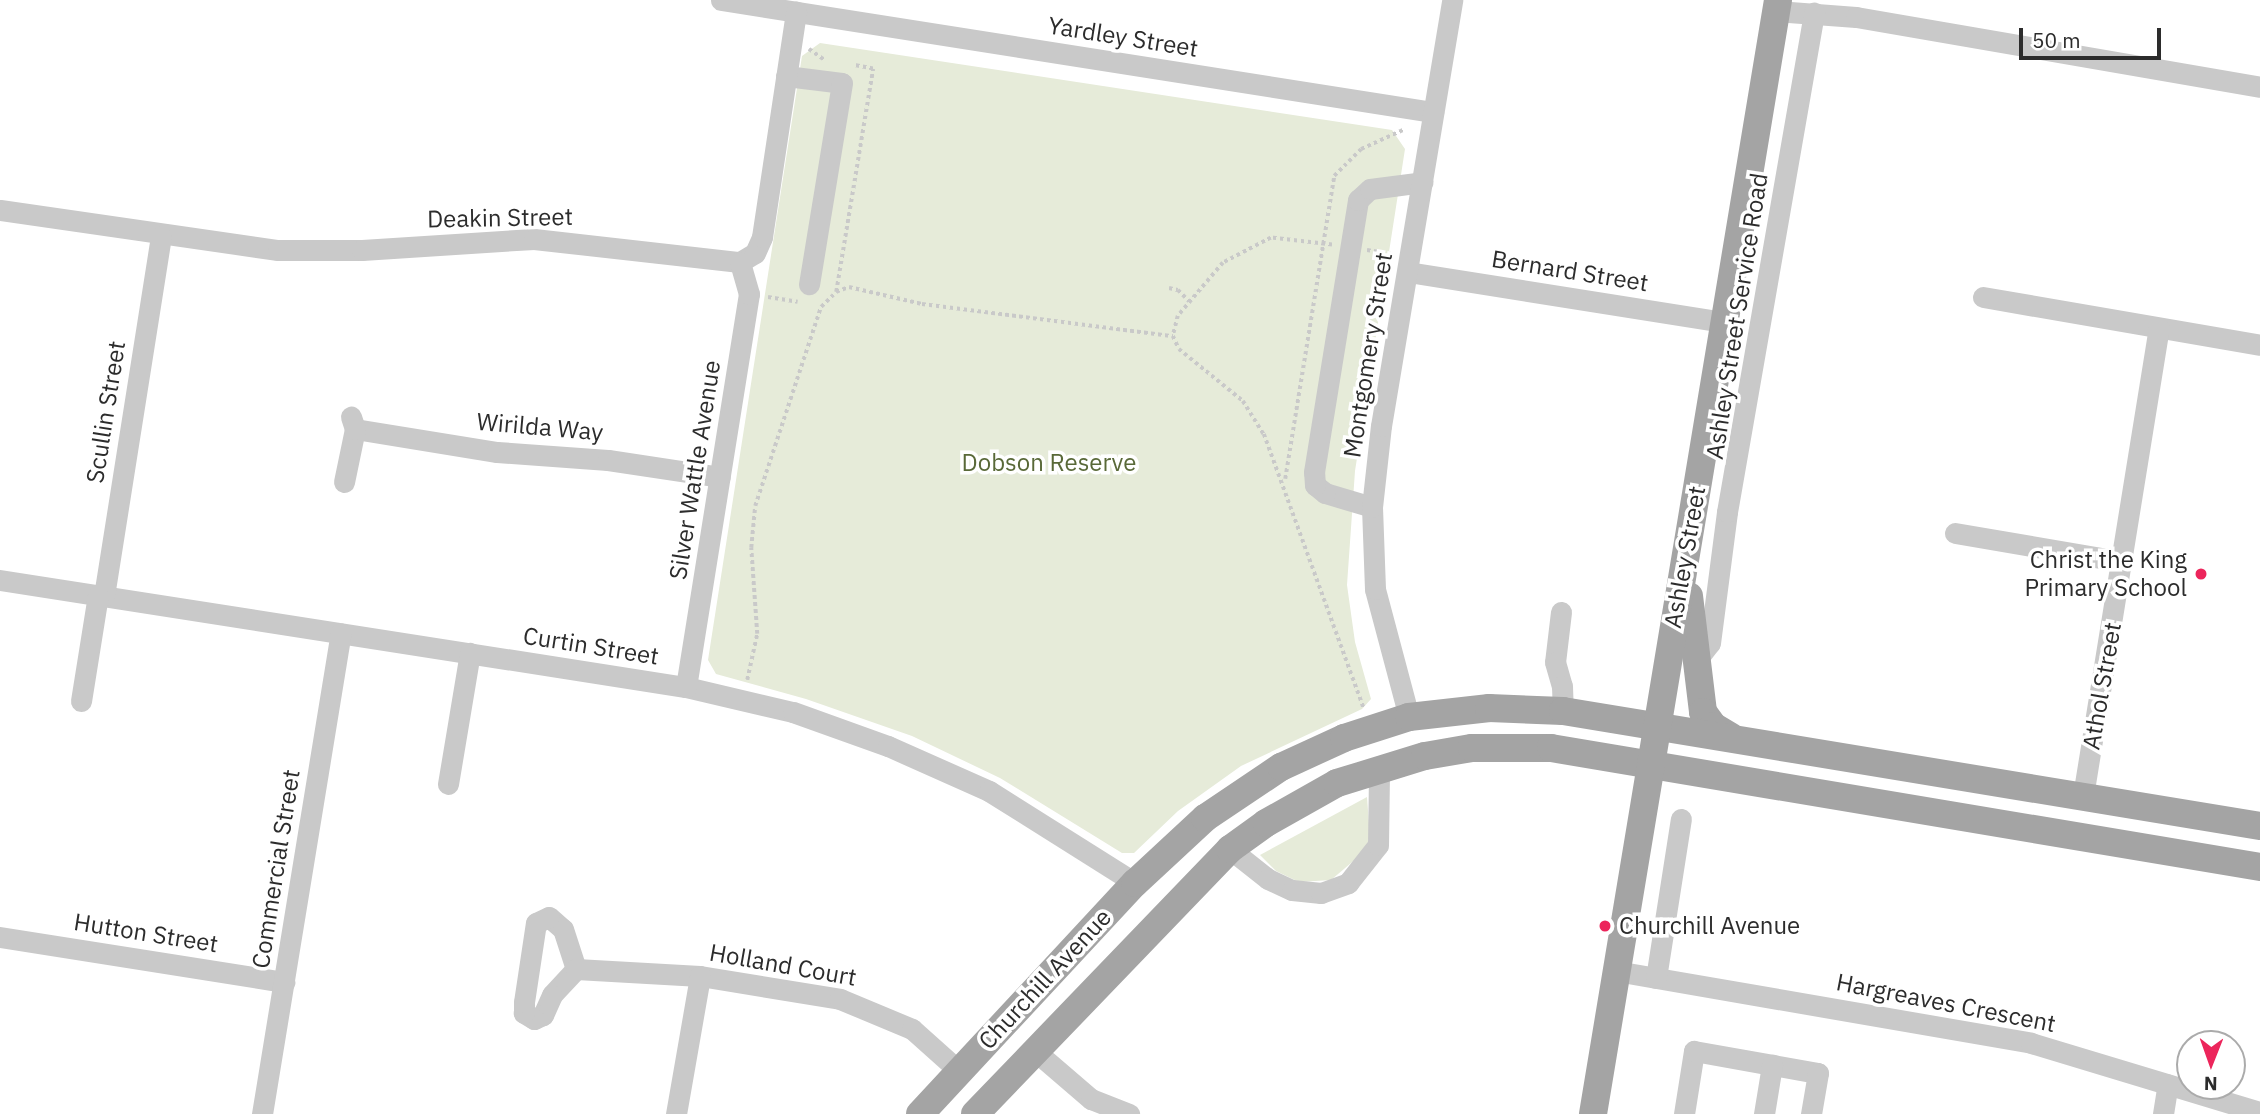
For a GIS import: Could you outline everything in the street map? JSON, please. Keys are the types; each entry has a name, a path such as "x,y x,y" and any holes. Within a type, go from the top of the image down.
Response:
{"main road":[{"name":"Ashley Street","path":"1593,1114 1777,5"},
{"path":"1686,556 1695,662 1704,715 1713,726 1734,738"},
{"name":"Churchill Avenue","path":"920,1114 1135,883 1205,818 1280,767 1377,726 1409,717 1489,708 1563,711 2260,826"},
{"path":"1409,717 1425,757"},
{"path":"1377,726 1379,769"},
{"name":"Churchill Avenue","path":"975,1114 1169,909 1230,849 1298,803 1379,769 1425,757 1513,746 1652,764 2260,867"},
{"name":"Athol Street","path":"2078,836 2083,796"},
{"path":"1205,818 1230,849"},
{"path":"1135,883 1169,909"},
{"path":"983,1046 1012,1074"}],"street":[{"name":"Yardley Street","path":"721,0 1433,112"},
{"name":"Montgomery Street","path":"1409,717 1377,603 1372,508 1452,0"},
{"path":"1777,5 2260,87"},
{"path":"740,262 755,253 762,237 796,12"},
{"name":"Ashley Street Service Road","path":"1695,662 1710,643 1726,528 1814,13"},
{"path":"786,76 842,83 808,284"},
{"path":"1372,508 1325,493 1315,485 1314,472 1358,200 1370,189 1423,182"},
{"name":"Deakin Street","path":"0,210 161,236 324,251 534,239 740,262"},
{"name":"Scullin Street","path":"81,701 161,236"},
{"name":"Silver Wattle Avenue","path":"685,687 749,294 740,262"},
{"name":"Bernard Street","path":"1408,272 1724,322"},
{"path":"1983,297 2260,345"},
{"name":"Athol Street","path":"2083,796 2124,562 2159,328"},
{"name":"Wirilda Way","path":"344,482 353,423 497,452 608,460 720,477"},
{"path":"1696,494 1726,528"},
{"path":"1955,533 2124,562"},
{"name":"Curtin Street","path":"0,580 736,697 839,727 948,771 1033,816 1135,883"},
{"path":"1560,612 1555,662 1562,686 1563,711"},
{"name":"Commercial Street","path":"262,1114 341,633"},
{"path":"449,784 470,653"},
{"path":"1230,849 1268,879 1292,890 1321,893 1348,883 1378,845 1379,769"},
{"path":"1656,978 1681,819"},
{"name":"Hutton Street","path":"0,937 284,982"},
{"name":"Holland Court","path":"576,969 700,976 862,1005 912,1029 959,1071"},
{"name":"Hargreaves Crescent","path":"1616,971 2011,1038 2260,1112"},
{"path":"676,1114 700,976"},
{"path":"1035,1051 1091,1099 1129,1114"},
{"path":"1684,1114 1694,1051 1818,1073 1811,1114"},
{"path":"1765,1114 1772,1065"},
{"path":"2163,1114 2168,1084"}],"path":[{"path":"736,697 739,679 747,681 757,644 751,548 755,506 821,307 836,292 849,287 922,304 1173,336"},
{"path":"1169,288 1189,301"},
{"path":"749,294 821,307"}],"green space":[{"name":"Dobson Reserve","path":"820,43 1392,130 1405,149 1355,471 1347,585 1355,642 1371,699 1362,709 1241,766 1178,811 1134,853 1122,853 1000,778 912,736 806,699 716,674 708,660 802,56"},
{"path":"1367,797 1370,837 1364,852 1331,880 1299,882 1276,871 1260,855"}],"place":[{"name":"Christ the King Primary School","path":"2201,574"},
{"name":"Churchill Avenue","path":"1605,926"}]}
